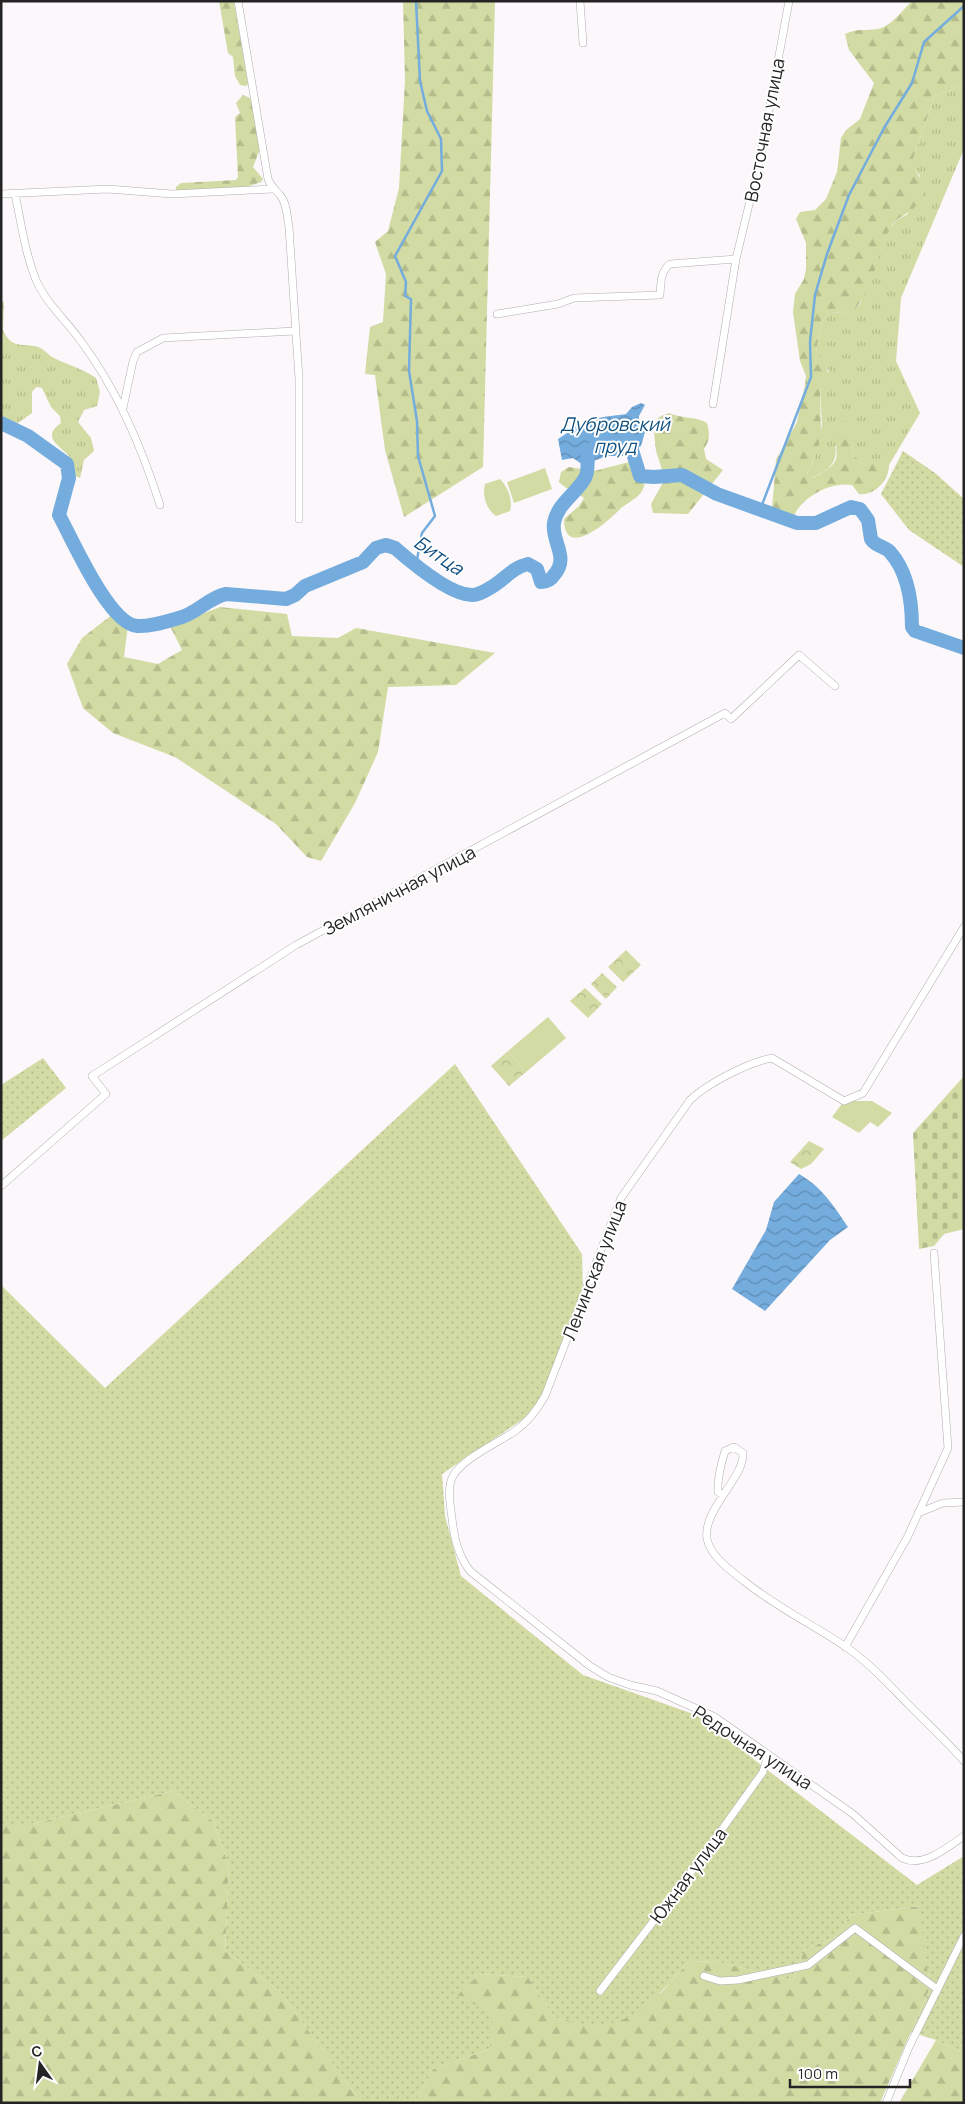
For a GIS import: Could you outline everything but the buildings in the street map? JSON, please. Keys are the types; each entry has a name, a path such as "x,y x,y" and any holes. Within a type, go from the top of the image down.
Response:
{"street":[{"path":"238,1 268,179 272,189 280,195 285,204 289,227 294,331 299,379 298,519"},
{"path":"580,1 582,43"},
{"name":"Восточная улица","path":"713,404 736,259 760,159 789,1"},
{"path":"1,194 108,189 172,194 272,189"},
{"path":"15,194 36,279 47,300 84,344 123,408 145,457 160,505"},
{"path":"496,314 558,304 574,298 660,295 662,274 664,269 670,264 736,259"},
{"path":"123,408 132,361 137,352 163,338 294,331"},
{"name":"Земляничная улица","path":"1,1186 106,1094 92,1076 296,945 725,713 731,719 799,655 835,686"},
{"name":"Ленинская улица","path":"475,1456 516,1431 534,1415 545,1396 613,1214 621,1198 662,1136 700,1091 759,1060 772,1058 844,1101 863,1093 964,927"},
{"path":"845,1647 908,1536 948,1448 934,1253"},
{"path":"722,1494 718,1492 722,1461 725,1451 734,1446 743,1453 743,1458 740,1469 722,1494 711,1518 706,1537 710,1548 717,1557 768,1601 845,1647 873,1668 964,1761"},
{"name":"Редочная улица","path":"475,1456 459,1468 452,1477 449,1492 455,1541 463,1562 470,1571 590,1666 608,1677 630,1685 656,1690 715,1717 853,1814 902,1858 912,1862 923,1861 964,1836"},
{"path":"927,1494 939,1505"},
{"path":"918,1513 939,1505 964,1502"},
{"name":"Южная улица","path":"600,1990 696,1867 763,1772 768,1755"},
{"path":"704,1976 720,1981 738,1980 808,1965 855,1928 937,1989"},
{"path":"886,2103 909,2047 964,1936"}],"green space":[{"path":"219,1 234,2 247,86 240,85 235,76 233,57 228,53"},
{"path":"403,1 495,1 483,467 404,517 385,450 375,375 365,374 370,327 383,322 386,274 375,242 388,231 399,188 405,80"},
{"path":"912,1 964,1 964,81 950,92 939,93 934,97 913,159 913,164 923,185 922,195 915,207 897,220 889,230 867,290 861,301 847,315 842,312 830,313 822,321 816,351 826,365 829,377 820,385 821,436 818,449 807,474 812,478 835,462 837,454 836,428 843,421 852,422 854,435 852,449 858,460 865,466 877,462 886,463 889,465 888,471 880,486 870,493 859,494 852,485 843,484 817,492 802,504 793,518 772,509 776,460 797,422 806,376 800,361 793,312 795,294 804,279 806,269 806,243 796,219 800,212 815,210 826,199 837,172 841,138 846,130 860,119 874,83 849,50 845,34 854,31 883,28 896,18"},
{"path":"964,81 964,149 901,298 896,361 920,413 889,465 877,462 865,466 853,452 854,434 835,446 835,457 830,466 822,473 811,478 807,474 818,449 822,424 820,385 829,371 816,351 822,321 830,313 842,312 847,315 860,304 889,229 897,220 908,214 920,176 913,166 913,159 934,97 939,93 950,92"},
{"path":"243,95 250,98 252,104 260,149 253,167 263,179 261,182 244,188 176,191 176,187 181,183 236,180 238,177 235,117 240,113 236,103"},
{"path":"1,301 4,302 3,330 11,341 21,345 31,345 43,350 52,357 96,378 100,392 97,406 84,410 78,422 91,438 94,451 84,460 80,478 74,475 70,457 52,437 52,432 61,423 60,416 51,407 42,388 36,387 32,392 32,413 15,425 1,415"},
{"path":"669,413 698,419 707,423 709,437 704,449 706,459 723,470 688,514 653,513 651,504 665,479 656,451 653,424 659,417"},
{"path":"903,451 935,473 964,499 964,567 909,530 881,494"},
{"path":"629,462 639,468 644,477 644,487 641,492 598,528 579,537 571,537 566,531 564,519 579,506 584,498 559,482 561,472 569,467 594,471"},
{"path":"545,468 552,489 514,503 507,482"},
{"path":"500,479 509,494 511,507 510,511 496,516 487,506 484,488 485,484"},
{"path":"220,607 287,614 292,636 338,638 356,628 495,653 456,685 388,687 378,752 355,803 321,861 307,857 276,824 175,757 113,733 83,708 67,664 82,638 113,614 128,625 124,657 158,664 182,650 170,626"},
{"path":"626,950 641,965 623,982 608,967"},
{"path":"602,973 617,987 606,999 591,984"},
{"path":"585,988 602,1004 588,1018 570,1001"},
{"path":"548,1017 566,1038 526,1072 508,1051"},
{"path":"508,1051 526,1072 509,1086 491,1066"},
{"path":"43,1058 66,1088 1,1141 1,1085"},
{"path":"455,1064 582,1254 583,1297 535,1411 442,1474 445,1516 461,1576 583,1675 696,1715 917,1885 964,1856 964,2053 936,2040 911,2032 930,1988 919,1906 851,1915 835,1937 804,1950 793,1981 715,1961 688,1962 648,2004 624,2019 611,2023 585,2024 554,2017 528,1977 479,1974 458,1995 493,2015 490,2049 433,2069 415,2103 362,2103 280,1992 225,1951 229,1867 214,1822 173,1791 31,1824 1,1824 1,1285 105,1388"},
{"path":"964,1076 964,1229 944,1234 934,1246 919,1249 913,1133"},
{"path":"844,1101 872,1101 892,1113 878,1127 870,1122 859,1133 832,1117"},
{"path":"809,1141 824,1149 811,1164 801,1169 790,1162"},
{"path":"173,1791 214,1822 229,1867 225,1951 280,1992 362,2103 1,2103 1,1824 31,1824"},
{"path":"920,1906 930,1988 880,2103 415,2103 433,2069 490,2049 457,1995 479,1974 528,1977 554,2017 661,1993 688,1962 715,1961 793,1981 804,1950 835,1937 851,1915"},
{"path":"936,2040 964,2053 964,2103 899,2103"}],"water":[{"name":"Дубровский пруд","path":"641,403 645,405 639,420 647,425 641,446 626,456 607,456 583,465 573,458 562,460 558,439 567,433 566,430 589,420 626,414 632,407"},
{"path":"799,1174 821,1191 848,1227 830,1240 765,1311 732,1289 766,1230 774,1202"}],"waterway":[{"path":"416,1 420,81 427,111 441,139 442,171 395,256 406,282 405,296 411,299 409,371 417,421 418,456 435,516 422,533 416,565"},
{"path":"760,510 811,377 810,342 815,295 827,254 849,195 884,128 912,83 924,42 964,6"},
{"name":"Битца","path":"1,423 28,436 67,464 69,478 59,515 92,579 103,596 126,622 137,626 154,625 182,617 215,598 226,594 286,599 295,595 305,586 363,562 376,548 386,545 395,548 443,584 464,594 482,593 512,571 528,564 537,569 541,582 547,581 553,577 560,562 554,530 556,516 585,478 588,451 593,449"},
{"name":"Битца","path":"624,437 628,437 640,476 682,475 717,494 797,523 816,523 851,507 860,509 868,520 871,539 875,544 890,552 905,578 910,598 912,627 915,631 964,648"}]}
